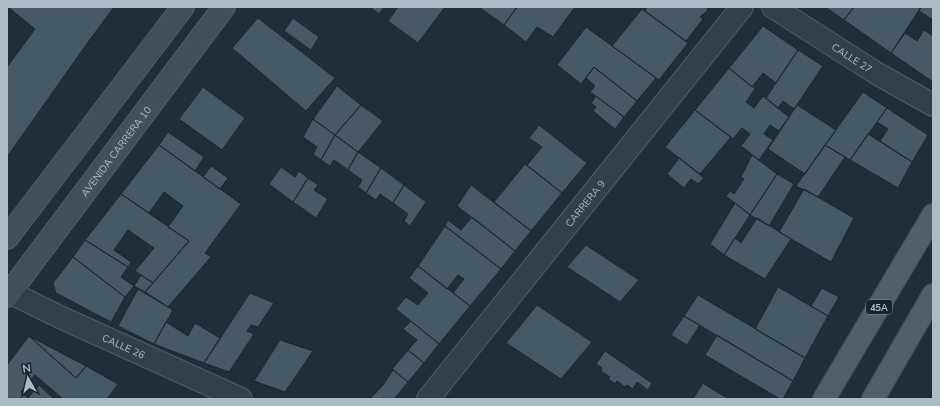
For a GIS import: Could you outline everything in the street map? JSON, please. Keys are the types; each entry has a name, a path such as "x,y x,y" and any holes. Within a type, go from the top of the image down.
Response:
{"main road":[{"path":"7,238 183,7"},
{"name":"AVENIDA CARRERA 10","path":"8,293 224,7"},
{"name":"45A","path":"824,399 933,215"},
{"path":"873,399 933,295"}],"street":[{"name":"CARRERA 9","path":"428,399 742,7"},
{"name":"CALLE 27","path":"773,7 876,73 933,105"},
{"name":"CALLE 26","path":"8,293 241,399"}],"building":[{"path":"8,7 114,7 7,157 7,67 35,29"},
{"path":"370,7 384,7 379,14"},
{"path":"398,7 445,7 418,43 388,21"},
{"path":"479,7 517,7 504,25"},
{"path":"517,7 575,7 553,37 537,27 526,42 504,25"},
{"path":"647,7 708,7 707,11 700,17 703,19 686,41 645,11"},
{"path":"825,7 854,7 844,20"},
{"path":"854,7 921,7 891,53 844,20"},
{"path":"921,7 933,7 933,20 919,11"},
{"path":"642,9 688,43 659,80 612,46"},
{"path":"258,18 335,78 306,111 232,48"},
{"path":"293,18 319,37 311,50 284,31"},
{"path":"763,26 798,50 776,83 763,73 752,87 729,68"},
{"path":"586,27 656,78 637,101 594,67 581,84 557,65"},
{"path":"924,30 933,36 933,82 891,53 905,33 917,41"},
{"path":"798,50 823,66 794,109 783,101 778,108 766,98"},
{"path":"594,67 637,101 624,117 590,92 595,86 586,78"},
{"path":"729,68 755,89 746,102 754,108 763,96 789,117 779,131 770,125 764,134 773,140 759,160 741,146 750,134 742,128 733,139 695,110"},
{"path":"337,86 361,105 335,135 313,119"},
{"path":"203,87 245,118 222,150 179,119"},
{"path":"863,92 887,108 850,160 825,145"},
{"path":"596,96 624,117 615,129 593,111 596,107 591,103"},
{"path":"361,105 383,121 358,152 335,135"},
{"path":"797,105 836,130 805,174 768,149"},
{"path":"887,108 928,135 912,162 880,141 888,129 877,122"},
{"path":"695,110 731,137 700,174 665,147"},
{"path":"313,119 335,135 321,160 313,154 317,147 303,137"},
{"path":"539,125 587,163 562,193 527,165 542,147 529,138"},
{"path":"168,132 204,157 195,171 159,145"},
{"path":"868,134 912,162 898,188 850,160"},
{"path":"335,135 358,152 348,170 334,160 330,166 321,160"},
{"path":"159,145 241,204 205,253 211,257 168,307 145,292 189,241 168,227 183,206 164,192 149,213 121,194"},
{"path":"825,145 845,157 818,197 796,186"},
{"path":"358,152 381,168 366,193 358,187 362,180 348,170"},
{"path":"752,155 777,174 750,215 726,196 730,191 734,194 744,179 741,177"},
{"path":"679,158 704,178 698,184 691,179 684,188 667,174"},
{"path":"525,164 562,193 531,231 494,202"},
{"path":"211,166 228,178 220,189 203,177"},
{"path":"281,167 295,177 299,171 308,178 293,202 269,184"},
{"path":"381,168 404,185 393,203 380,194 376,200 366,193"},
{"path":"777,174 794,184 769,226 750,215"},
{"path":"308,178 318,185 314,190 328,199 316,218 293,202"},
{"path":"404,185 426,202 410,226 404,221 408,214 393,203"},
{"path":"471,185 531,231 515,251 457,206"},
{"path":"804,189 854,218 831,262 779,232"},
{"path":"121,194 189,241 153,283 135,271 154,248 128,230 114,250 131,262 128,267 85,240"},
{"path":"735,203 750,215 724,255 710,244"},
{"path":"472,217 515,251 501,269 445,226 448,220 461,230"},
{"path":"757,218 791,239 765,279 724,255 735,238 741,243"},
{"path":"445,226 501,269 470,306 453,293 464,279 458,275 447,289 418,266"},
{"path":"85,240 128,267 121,277 134,286 125,297 73,257"},
{"path":"586,245 639,280 620,302 567,267"},
{"path":"73,257 125,297 111,322 56,293 53,283"},
{"path":"418,266 470,306 439,344 396,309 406,297 418,305 428,293 409,278"},
{"path":"141,275 153,283 145,292 134,286"},
{"path":"778,287 828,316 805,358 755,329"},
{"path":"822,288 839,297 828,316 811,306"},
{"path":"138,289 173,310 154,344 118,326"},
{"path":"250,293 274,303 258,327 251,325 247,331 254,334 229,372 204,363"},
{"path":"698,295 805,358 793,381 684,316"},
{"path":"537,305 592,342 561,379 506,343"},
{"path":"684,316 700,325 687,345 671,335"},
{"path":"411,321 439,344 424,363 408,350 417,340 403,329"},
{"path":"166,322 188,336 195,323 220,338 204,363 154,344"},
{"path":"717,335 793,381 783,399 780,399 705,355"},
{"path":"29,336 86,366 76,378"},
{"path":"29,336 76,378 86,366 118,384 107,399 63,399 35,375 21,392 28,398 39,385 54,399 7,399 7,365"},
{"path":"280,340 313,351 285,392 254,381"},
{"path":"408,350 424,363 408,382 392,369"},
{"path":"605,351 652,383 648,390 637,382 633,389 627,385 625,387 617,381 615,384 608,379 610,377 601,371 602,368 596,364"},
{"path":"393,370 408,382 394,399 370,399 383,385"},
{"path":"703,383 712,389 729,399 693,399"}]}
